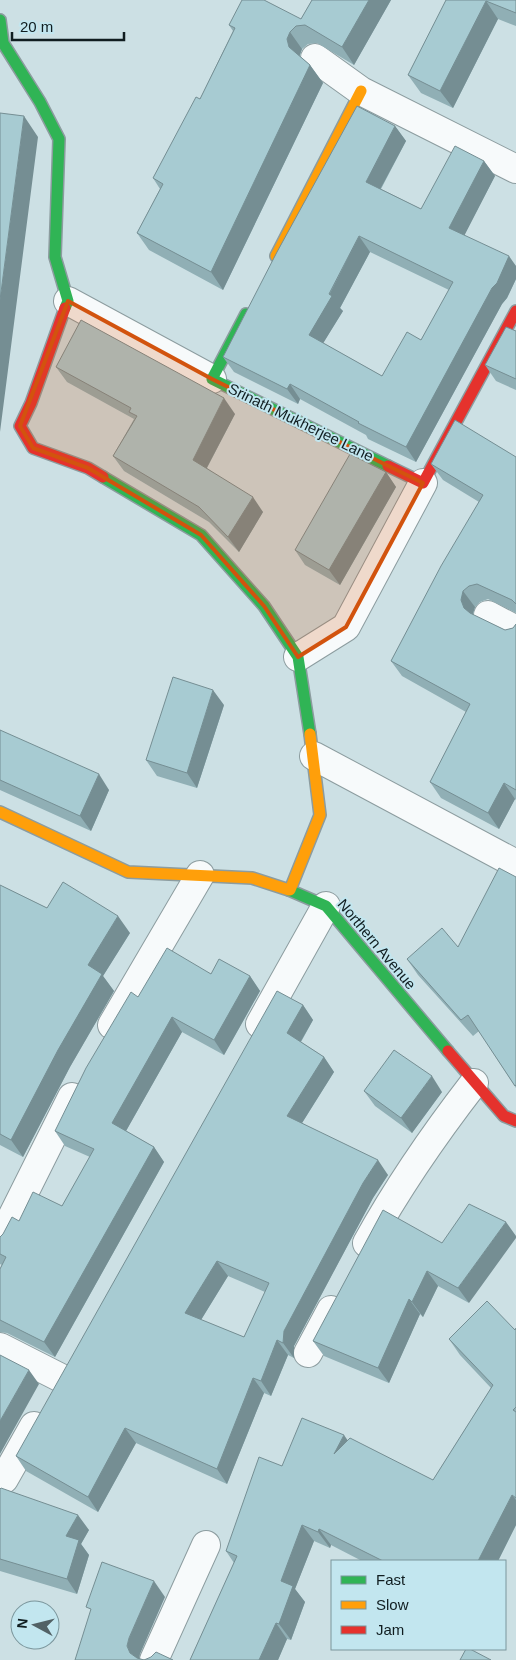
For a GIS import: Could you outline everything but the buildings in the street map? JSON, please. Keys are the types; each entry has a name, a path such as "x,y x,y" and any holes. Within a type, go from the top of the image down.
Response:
{"street":[{"path":"0,20 2,43 40,102 59,139 55,257 68,301 32,403 20,426 33,448 88,468 201,535 264,606 298,657 314,756 320,815 290,890"},
{"path":"315,58 361,91 516,169"},
{"path":"271,265 361,91"},
{"name":"Srinath Mukherjee Lane","path":"253,300 212,378 423,483"},
{"path":"68,301 212,378"},
{"path":"298,657 346,627 516,311"},
{"path":"488,615 516,630"},
{"path":"314,756 516,864"},
{"name":"Northern Avenue","path":"0,812 128,872 252,878 290,890 326,906 474,1083 504,1116 516,1121"},
{"path":"98,1050 200,875"},
{"path":"249,1044 326,906"},
{"path":"0,1241 83,1075"},
{"path":"355,1266 387,1206 423,1150 474,1083"},
{"path":"308,1353 341,1292"},
{"path":"0,1347 61,1378"},
{"path":"0,1477 4,1479 76,1353"},
{"path":"154,1660 206,1545"}],"highlighted area":[{"path":"68,301 212,379 423,483 346,627 298,657 264,606 201,535 88,468 33,448 20,426"}],"traffic: fast":[{"path":"0,20 3,43 40,102 59,139 55,257 68,301 65,308"},
{"path":"246,314 212,379 388,466"},
{"path":"103,477 201,535 264,606 298,657 310,734"},
{"path":"289,890 326,906 448,1051"}],"traffic: slow":[{"path":"276,256 361,91"},
{"path":"290,890 320,815 310,734"},
{"path":"0,812 128,872 252,878 289,890"}],"traffic: jam":[{"path":"65,308 31,403 20,426 33,448 88,468 103,477"},
{"path":"388,466 423,483 516,311"},
{"path":"448,1051 504,1116 516,1121"}]}
